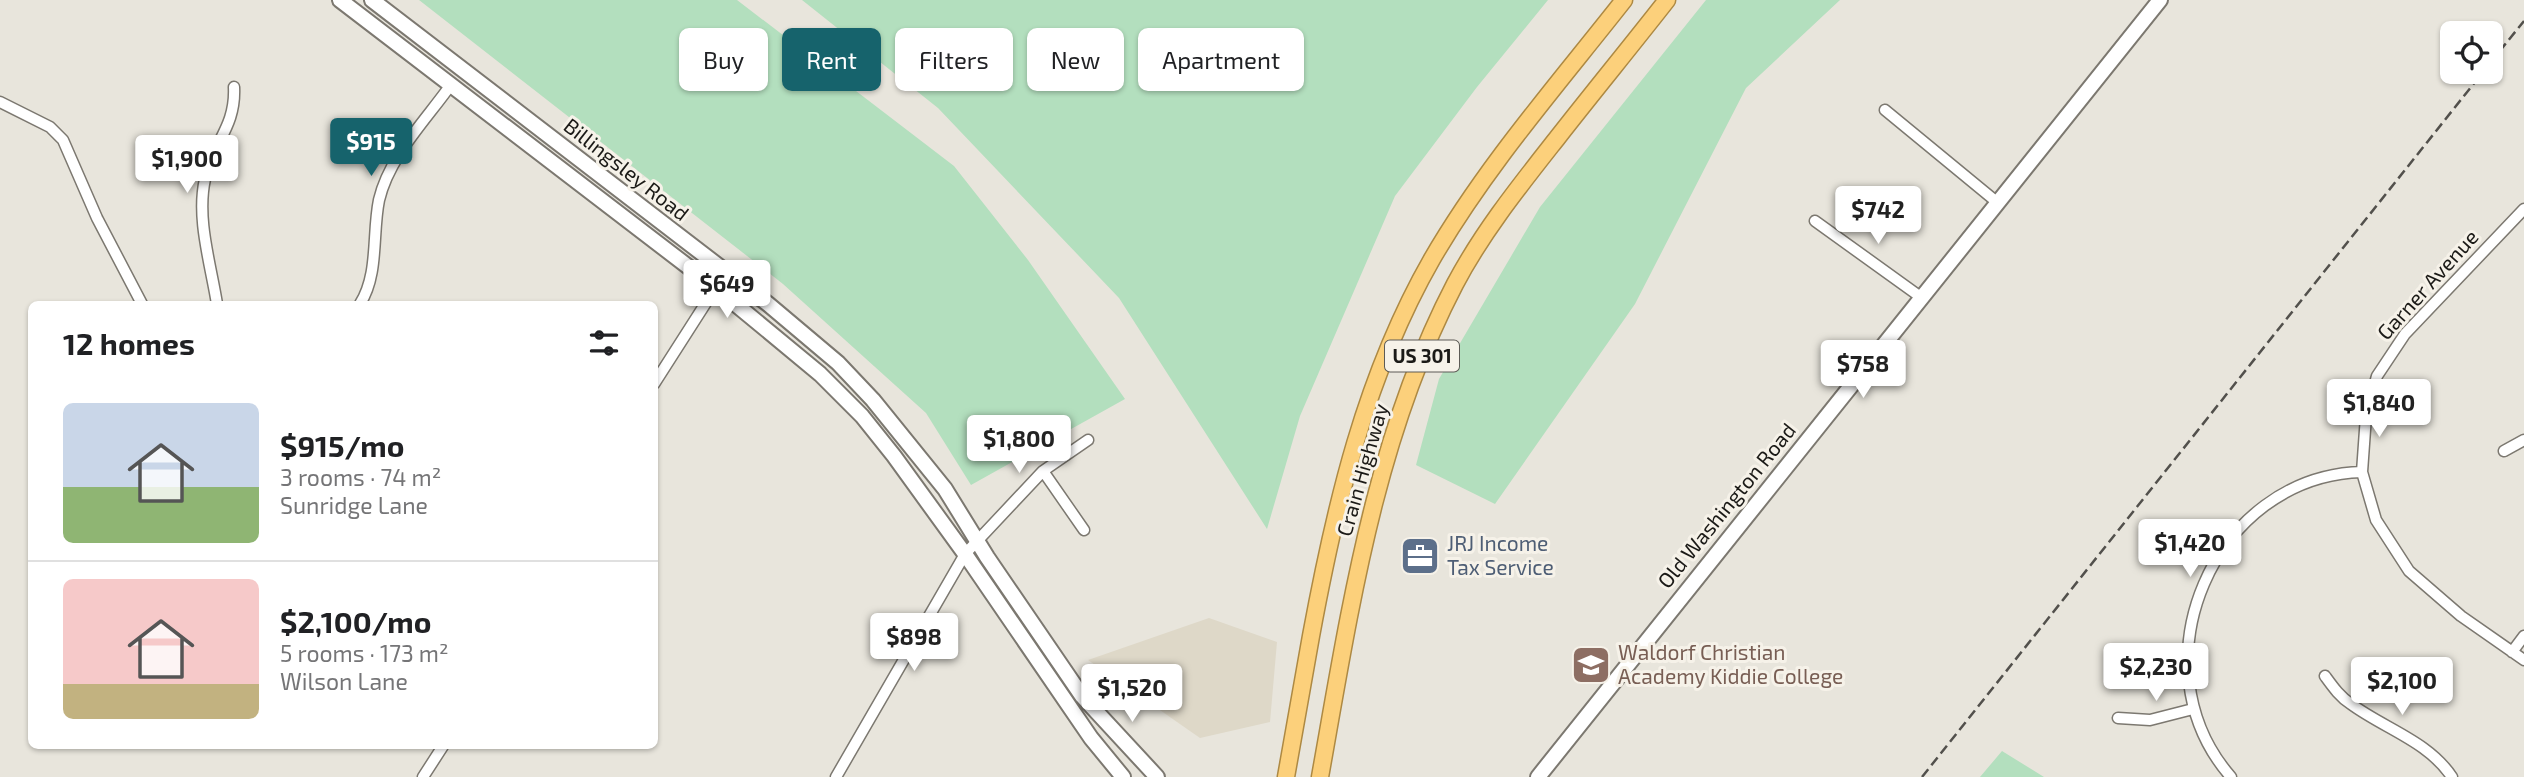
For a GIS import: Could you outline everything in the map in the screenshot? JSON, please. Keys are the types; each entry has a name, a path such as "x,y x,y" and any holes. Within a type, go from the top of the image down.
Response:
{"highway":[{"name":"Crain Highway","path":"1284,777 1321,582 1348,464 1372,391 1398,327 1426,269 1456,220 1516,137 1625,0"},
{"name":"Crain Highway","path":"1320,777 1356,584 1379,479 1414,373 1467,264 1510,199 1667,0"}],"main road":[{"name":"Billingsley Road","path":"340,0 716,288 820,374 862,416 894,456 1091,738 1123,777"},
{"name":"Billingsley Road","path":"372,0 768,304 856,381 944,489 1082,696 1157,777"},
{"name":"Old Washington Road","path":"1538,777 2160,0"}],"street":[{"path":"361,301 371,278 380,197 388,175 399,155 450,86"},
{"path":"217,301 203,218 203,189 209,163 230,123 235,104 234,87"},
{"path":"0,102 50,127 63,140 97,218 140,301"},
{"path":"1885,110 1998,203"},
{"name":"Garner Avenue","path":"2524,209 2406,334 2377,376 2366,416 2362,472 2376,520 2409,571 2461,616 2524,660"},
{"path":"1815,221 1922,298"},
{"path":"658,378 725,273"},
{"path":"836,777 965,554 1043,471 1088,440"},
{"path":"2504,451 2524,440"},
{"path":"1043,471 1084,530"},
{"path":"2231,777 2212,752 2193,709 2188,681 2187,656 2193,613 2209,574 2231,539 2256,512 2292,488 2322,477 2362,472"},
{"path":"2512,652 2524,636"},
{"path":"2325,676 2351,705 2428,750 2452,777"},
{"path":"2118,718 2150,720 2193,709"},
{"path":"423,777 441,749"}],"shaded area":[{"path":"1209,618 1277,642 1270,722 1200,738 1088,660"}],"green space":[{"path":"419,0 737,0 782,34 782,91 856,91 954,166 1028,260 1125,399 971,485 926,413 783,284"},
{"path":"802,0 1548,0 1477,87 1395,196 1300,416 1267,529 1119,298 938,108 917,91 1013,91 1013,28 895,28 895,74 881,63 881,28 837,28"},
{"path":"1706,0 1840,0 1746,88 1635,304 1495,504 1416,465 1439,379 1540,207"},
{"path":"2002,751 2044,777 1980,777"}],"railway":[{"path":"2503,47 2524,21"},
{"path":"1922,777 2473,84"}],"place":[{"name":"JRJ Income Tax Service","path":"1420,556"},
{"name":"Waldorf Christian Academy Kiddie College","path":"1591,665"}]}
